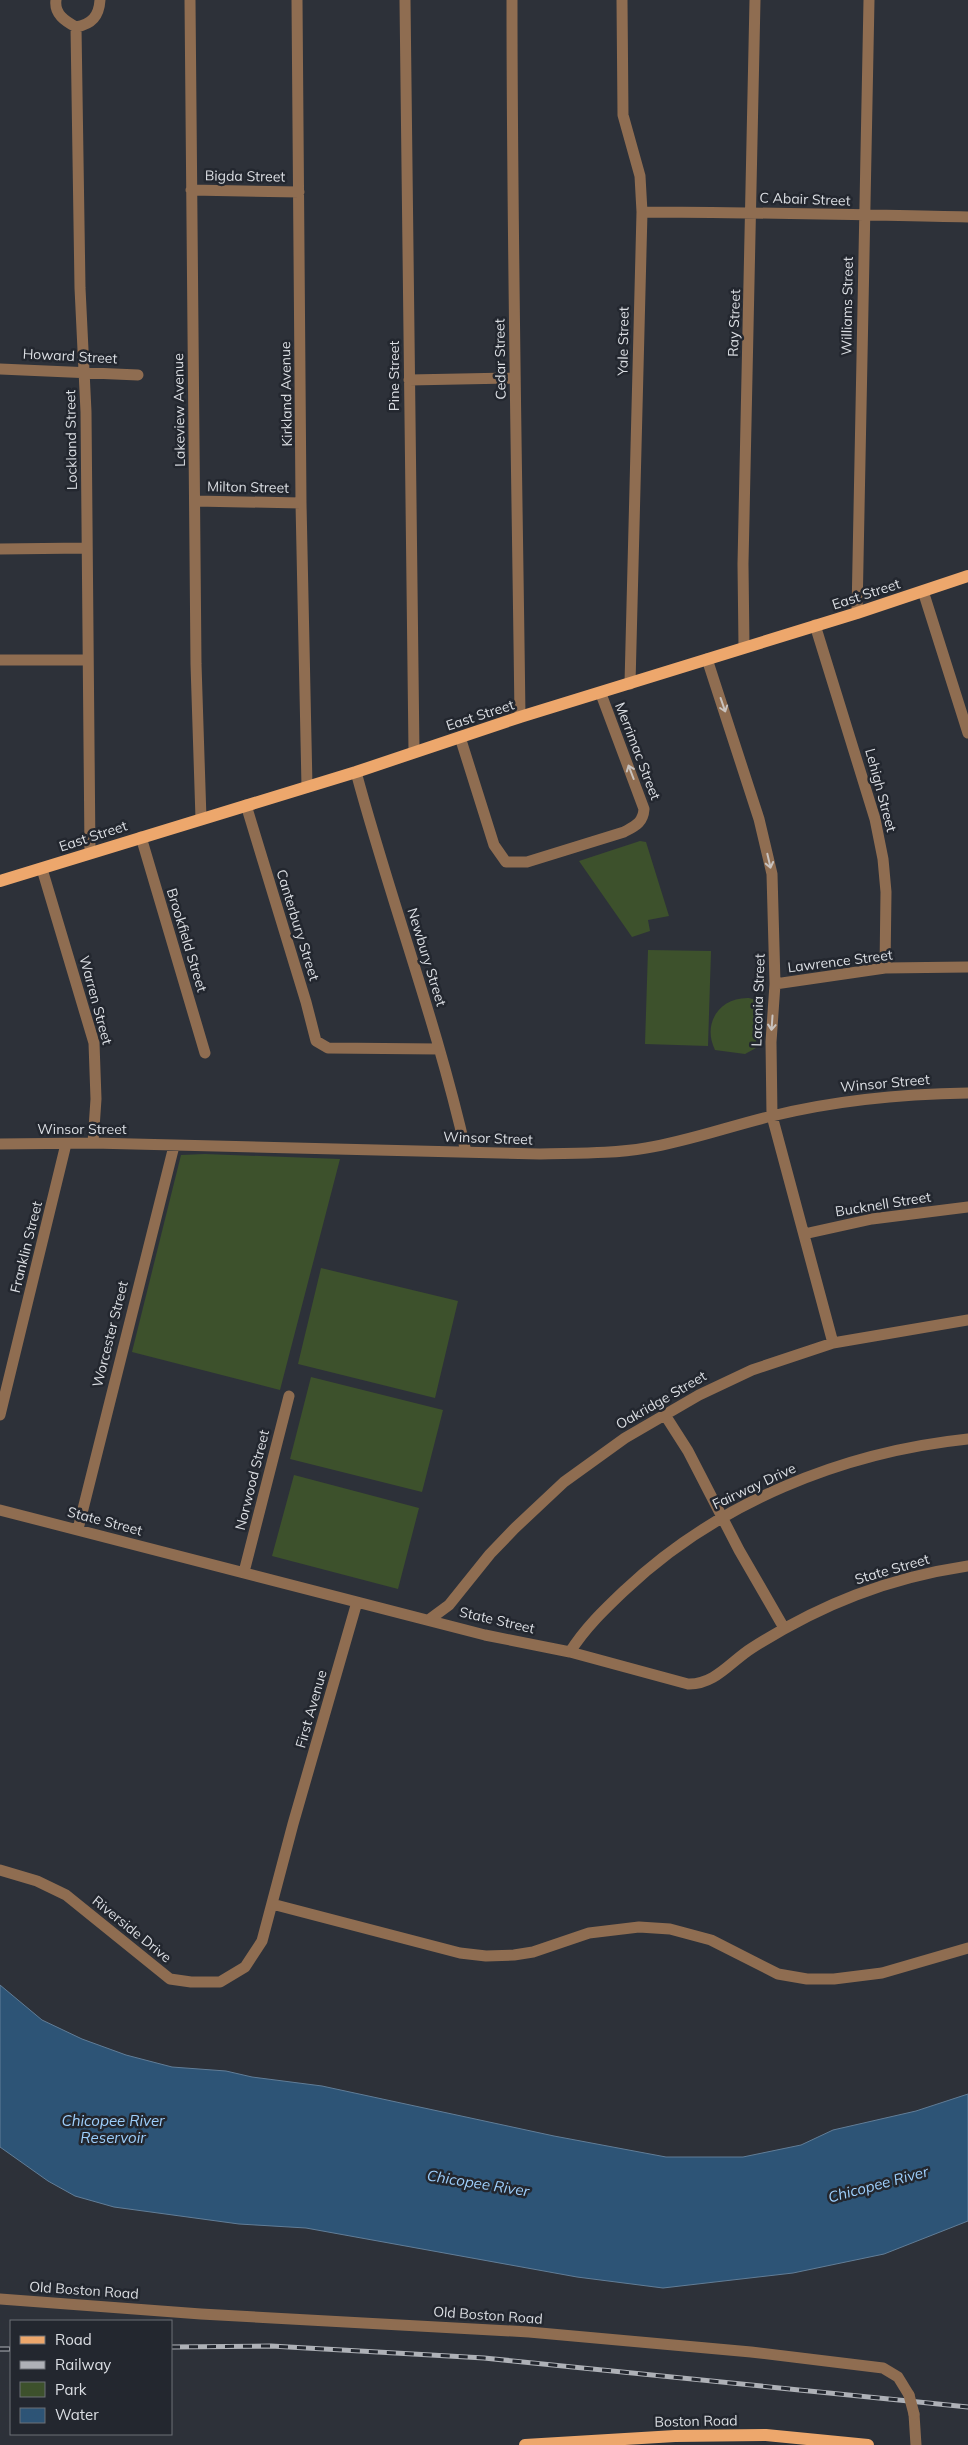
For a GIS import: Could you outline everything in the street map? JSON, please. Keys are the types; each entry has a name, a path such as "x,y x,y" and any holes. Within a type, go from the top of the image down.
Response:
{"main road":[{"name":"East Street","path":"0,881 141,836 356,772 520,717 601,694 968,576"},
{"name":"Boston Road","path":"525,2445 766,2436 868,2445"}],"street":[{"path":"56,0 57,11 64,20 76,27 87,25 93,20 99,12 100,0"},
{"name":"Lakeview Avenue","path":"190,0 197,740 201,818"},
{"name":"Kirkland Avenue","path":"297,0 301,502 307,787"},
{"name":"Pine Street","path":"405,0 414,752"},
{"name":"Cedar Street","path":"512,0 520,717"},
{"name":"Yale Street","path":"622,0 622,115 640,176 642,212 630,684"},
{"name":"Ray Street","path":"744,647 743,564 755,0"},
{"name":"Williams Street","path":"857,613 869,0"},
{"name":"Lockland Street","path":"76,27 80,288 85,372 90,853"},
{"name":"Bigda Street","path":"191,190 299,192"},
{"name":"C Abair Street","path":"642,212 751,212 865,217 968,218"},
{"name":"Howard Street","path":"0,368 138,375"},
{"path":"409,380 515,378"},
{"name":"Milton Street","path":"195,501 301,502"},
{"path":"0,549 86,548"},
{"path":"923,591 968,733"},
{"name":"Lehigh Street","path":"815,625 875,819 883,859 886,892 885,968"},
{"name":"Laconia Street","path":"707,659 759,819 772,874 775,984 771,1042 772,1116 833,1343"},
{"path":"0,660 88,660"},
{"name":"Merrimac Street","path":"460,737 494,845 506,862 514,864 527,862 624,832 638,825 644,818 641,799 601,694"},
{"name":"Newbury Street","path":"356,772 374,839 453,1092 466,1152"},
{"name":"Canterbury Street","path":"246,805 316,1040 328,1048 439,1049"},
{"name":"Brookfield Street","path":"141,836 205,1053"},
{"name":"Warren Street","path":"42,869 94,1043 96,1099 93,1143"},
{"name":"Lawrence Street","path":"775,984 885,968 968,968"},
{"name":"Winsor Street","path":"0,1144 93,1143 540,1154 625,1151 701,1136 772,1116 839,1102 903,1094 968,1093"},
{"name":"Franklin Street","path":"0,1415 66,1144"},
{"name":"Worcester Street","path":"78,1530 174,1146"},
{"name":"Bucknell Street","path":"804,1234 872,1219 968,1207"},
{"name":"Oakridge Street","path":"430,1619 449,1605 490,1554 514,1528 564,1482 625,1438 722,1382 779,1360 833,1343 968,1320"},
{"name":"Norwood Street","path":"244,1572 288,1396"},
{"path":"665,1415 688,1451 721,1517 784,1628"},
{"name":"Fairway Drive","path":"570,1652 583,1631 640,1576 677,1546 721,1517 781,1489 866,1457 894,1450 968,1439"},
{"name":"State Street","path":"0,1510 485,1634 570,1652 672,1680 699,1684 708,1681 746,1652 784,1628 836,1603 886,1583 911,1576 968,1566"},
{"name":"First Avenue","path":"293,1824 357,1602"},
{"name":"Riverside Drive","path":"0,1870 37,1882 66,1895 170,1979 191,1982 220,1982 245,1967 262,1941 293,1824"},
{"path":"272,1904 460,1953 486,1956 533,1952 589,1933 639,1928 670,1929 711,1940 778,1974 807,1979 855,1978 968,1948"},
{"path":"955,1952 968,1943"},
{"name":"Old Boston Road","path":"0,2299 201,2314 529,2332 751,2352 883,2368 898,2377 909,2395 914,2414 916,2445"}],"green space":[{"path":"640,841 646,842 669,916 648,920 650,931 632,937 579,861"},
{"path":"648,950 711,951 708,1046 645,1044"},
{"path":"749,998 756,1000 756,1048 745,1054 715,1050 711,1040 711,1031 712,1022 716,1014 729,1002"},
{"path":"205,1154 340,1159 280,1390 132,1352 181,1155"},
{"path":"321,1268 458,1301 435,1398 298,1364"},
{"path":"311,1377 443,1410 422,1492 290,1459"},
{"path":"294,1475 419,1508 398,1589 272,1556"}],"water":[{"name":"Chicopee River Reservoir","path":"0,1985 42,2020 82,2039 126,2055 172,2067 226,2071 252,2077 322,2086 554,2136 666,2157 743,2157 801,2145 833,2130 916,2111 968,2094 968,2221 884,2254 793,2273 663,2288 577,2277 306,2228 239,2224 114,2207 75,2196 48,2181 0,2147"}],"railway":[{"path":"172,2347 271,2346 484,2358 968,2407"},
{"path":"0,2349 10,2349"}],"water label":[{"name":"Chicopee River","path":"478,2183"},
{"name":"Chicopee River","path":"878,2184"}]}
